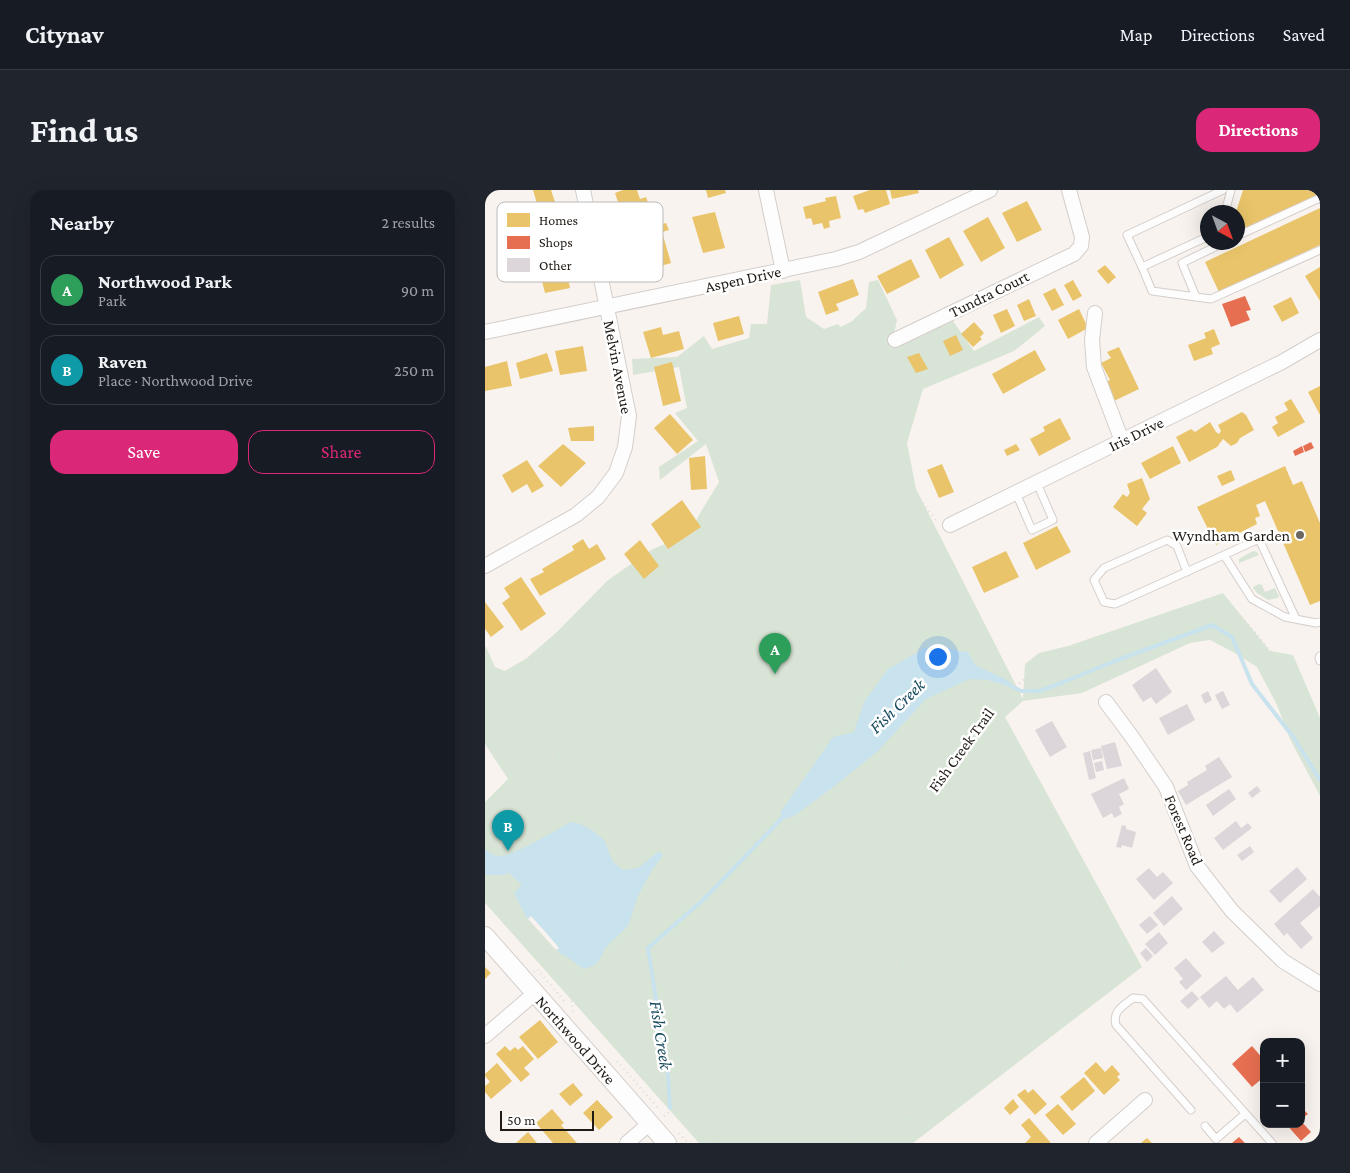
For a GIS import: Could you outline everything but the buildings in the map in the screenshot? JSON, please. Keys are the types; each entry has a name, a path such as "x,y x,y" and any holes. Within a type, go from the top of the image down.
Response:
{"street":[{"path":"766,190 783,271"},
{"name":"Aspen Drive","path":"485,332 836,259 859,252 990,190"},
{"name":"Tundra Court","path":"895,340 1074,254 1081,246 1082,237 1069,190"},
{"name":"Melvin Avenue","path":"485,566 576,515 598,497 616,473 625,447 629,416 601,282"},
{"path":"1095,313 1092,340 1094,367 1122,441"},
{"name":"Iris Drive","path":"950,525 1281,362 1320,340"},
{"name":"Forest Road","path":"1107,702 1165,787 1197,866 1232,911 1283,961 1320,984"},
{"name":"Northwood Drive","path":"485,936 535,993 657,1120 667,1143"},
{"path":"485,1036 535,993"},
{"path":"1096,1143 1145,1100"},
{"path":"627,1143 657,1120"}],"lane":[{"path":"1223,190 1127,235 1152,291 1211,299 1320,250"},
{"path":"1227,205 1231,190"},
{"path":"1245,232 1320,198"},
{"path":"1142,267 1200,240"},
{"path":"1196,297 1182,263 1206,250"},
{"path":"1016,493 1032,530 1053,520 1037,483"},
{"path":"1187,572 1177,546 1167,540 1104,568 1094,580 1104,602 1115,604 1187,572 1259,539 1296,619"},
{"path":"1224,555 1252,599 1285,617 1320,622"},
{"path":"1320,656 1320,661"},
{"path":"1191,1110 1116,1025 1115,1013 1133,998 1143,999 1272,1143"},
{"path":"1205,1126 1216,1139 1245,1114"}],"path":[{"path":"501,820 509,848 524,845 533,832 526,818 529,809 548,786 554,756 552,728 546,704 549,695 602,654 661,621 689,598 742,572 759,557 767,566 781,535 810,502 842,472 857,469 879,431 895,340"},
{"path":"879,431 897,471 939,524 950,525"},
{"name":"Fish Creek Trail","path":"657,1120 682,1101 688,1090 687,1080 672,1055 671,1046 681,1029 878,854 947,770 989,709 1045,665 1064,655 1184,610 1199,607 1224,611 1245,622 1278,660 1296,695 1308,740 1320,767"},
{"path":"898,1143 898,1123 921,1100 970,1077 1033,1008 1091,967 1093,948 991,753 967,774 940,808 931,832 953,892 1019,1001 1033,1008"},
{"path":"485,825 529,809"},
{"path":"568,976 582,978 642,951 656,951 698,940 747,900 761,881 746,863"},
{"path":"843,886 857,894 871,915 881,945 897,963 933,1062 957,1084"},
{"path":"485,888 501,904 530,926 547,946 568,976 573,1011 579,1018"},
{"path":"720,1143 683,1111 728,1104 770,1076 803,1048 846,1018 897,963 961,903"},
{"path":"791,1059 817,1096 853,1133"},
{"path":"617,1061 655,1104"},
{"path":"848,1143 853,1133 884,1116 908,1113"}],"green space":[{"path":"800,280 806,317 824,329 838,324 840,327 851,322 866,308 869,282 878,280 897,320 891,348 953,321 974,351 1039,317 1045,326 1014,351 923,389 907,443 916,489 1023,699 1025,664 1039,653 1068,646 1223,593 1270,651 1293,655 1320,718 1320,796 1290,739 1277,705 1257,667 1210,640 1190,643 1082,693 1023,701 1005,717 1142,967 913,1143 699,1143 485,903 485,802 508,779 485,744 485,647 495,667 505,671 527,658 558,631 608,580 653,549 689,534 719,482 706,444 660,480 659,467 698,441 675,413 687,408 679,367 633,375 632,359 677,357 704,336 712,349 749,338 751,324 767,324 771,285"},
{"path":"1253,551 1259,555 1239,563 1239,559"},
{"path":"1259,584 1262,585 1265,592 1275,588 1279,596 1278,598 1268,600 1257,593 1253,587"}],"water":[{"path":"940,645 957,651 968,652 975,665 1011,682 1008,686 988,680 970,679 926,699 878,751 794,816 785,819 780,813 833,737 854,732 864,702 888,669 925,648"},
{"path":"571,822 592,830 604,840 613,862 623,870 638,868 659,851 663,855 652,870 638,896 628,926 605,948 595,965 584,969 561,954 526,917 514,893 522,885 509,873 487,875 485,873 485,849 491,854 505,855 524,848"}],"pier":[{"path":"531,916 559,948 556,950 528,919"}],"waterway":[{"name":"Fish Creek","path":"1005,683 1021,691 1039,691 1212,625 1232,637 1252,684 1294,738 1320,780"},
{"name":"Fish Creek","path":"670,1108 668,1076 648,948 704,899 787,813"}],"place":[{"name":"Wyndham Garden","path":"1300,535"},
{"name":"Northwood Park","path":"775,674"},
{"name":"Raven","path":"508,851"}]}
